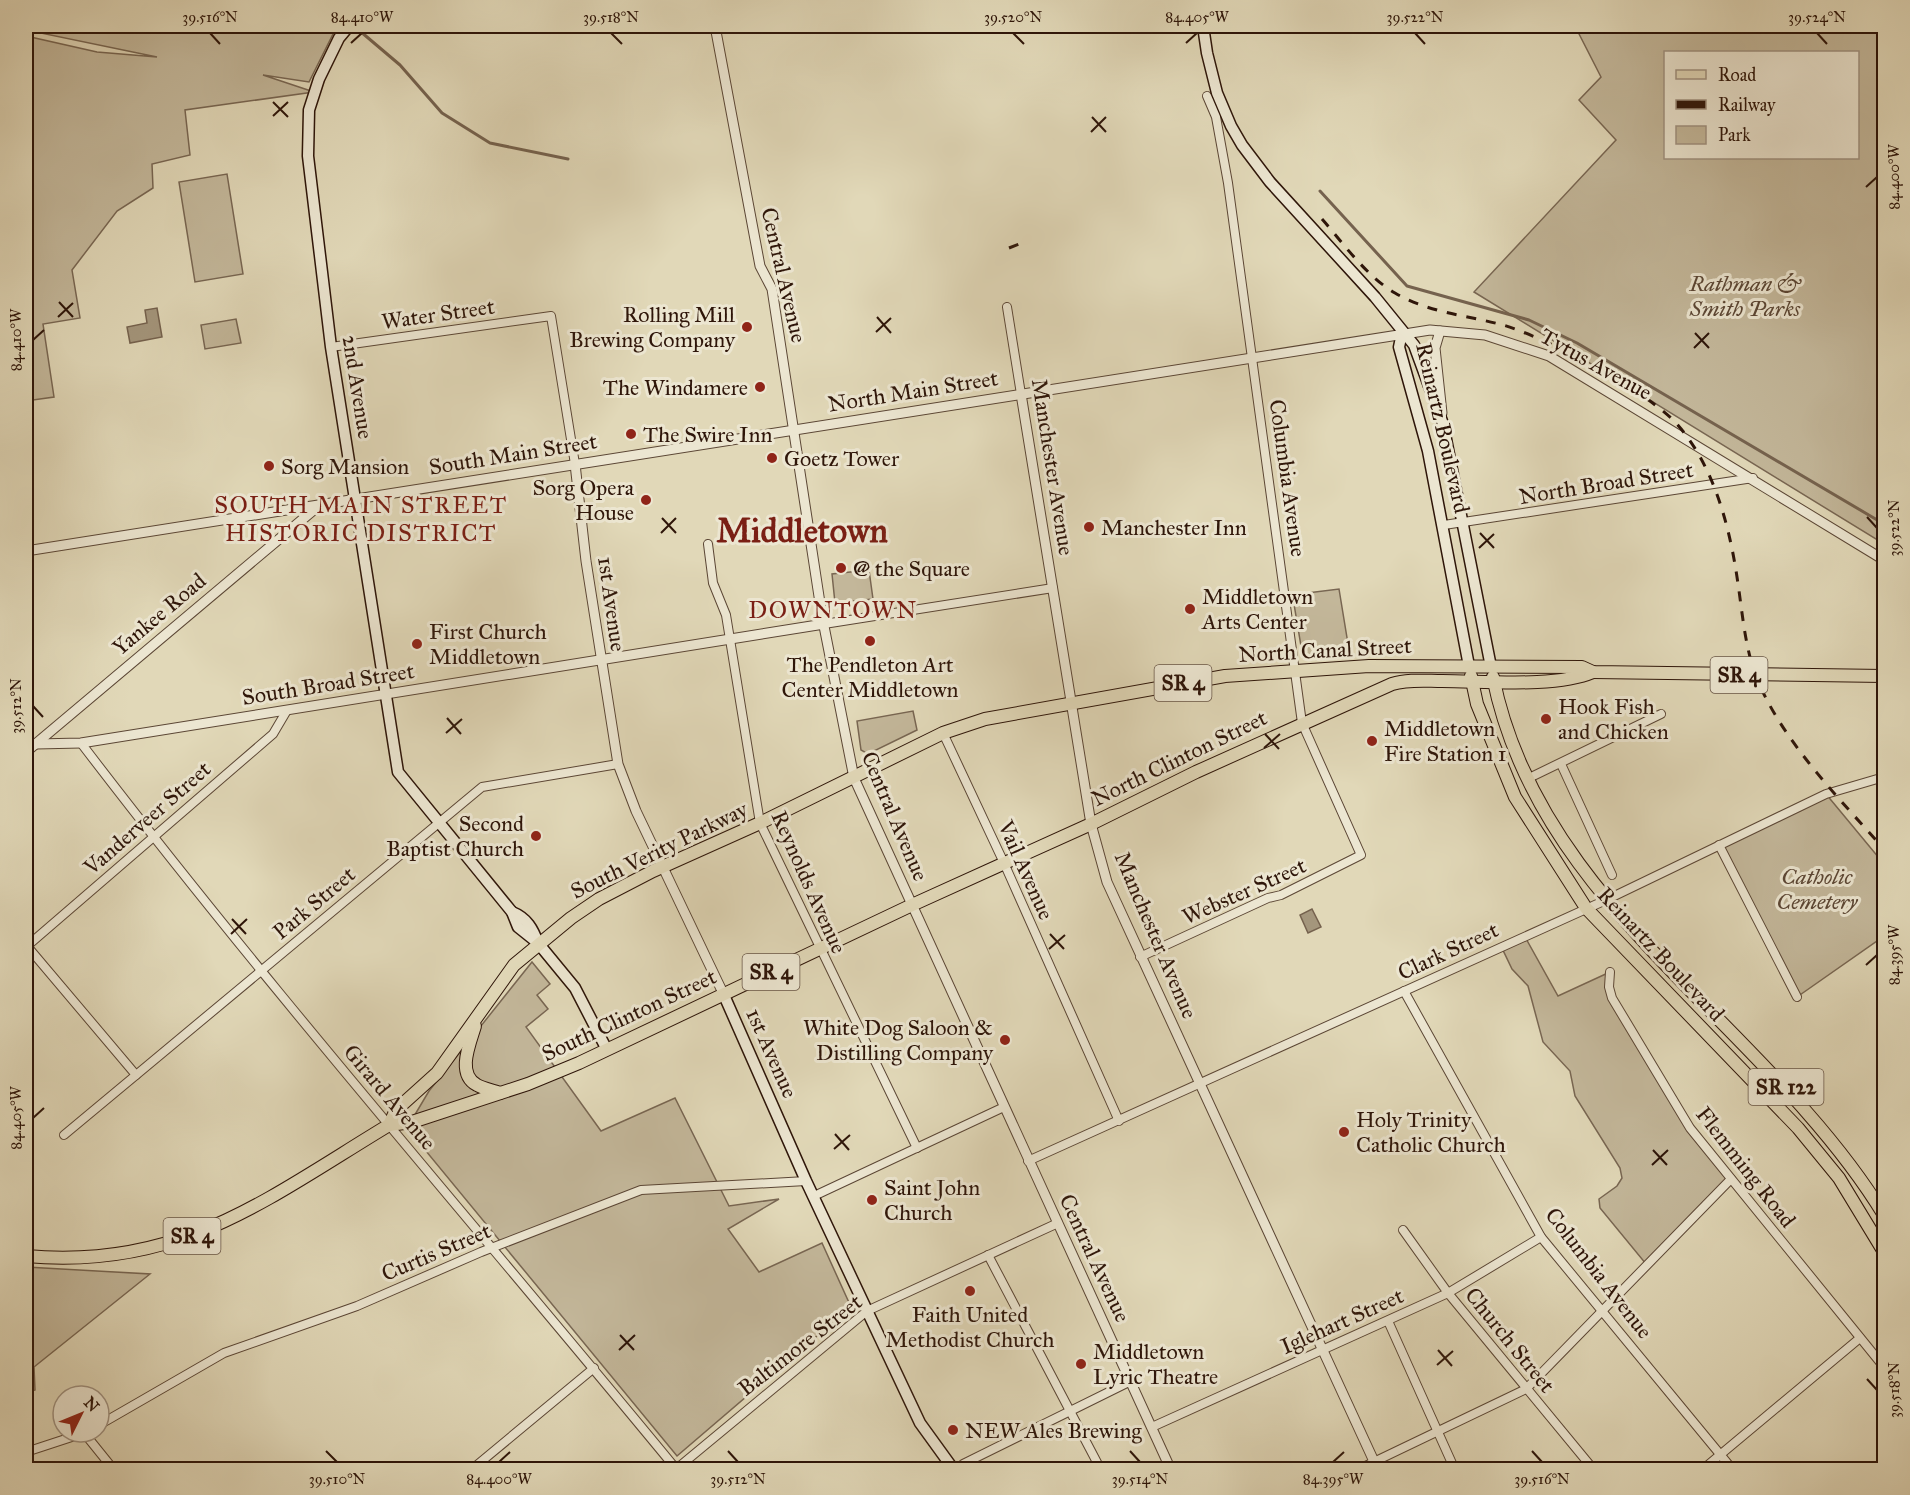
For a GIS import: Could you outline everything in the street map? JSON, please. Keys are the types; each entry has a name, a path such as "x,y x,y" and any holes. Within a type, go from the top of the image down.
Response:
{"main road":[{"name":"2nd Avenue","path":"349,26 339,38 319,79 309,110 308,156 331,347 398,772 512,912 523,916 534,932 538,944 575,988 606,1048"},
{"name":"Columbia Avenue","path":"1203,26 1212,95"},
{"name":"Reinartz Boulevard","path":"1212,95 1251,158 1375,297 1414,345 1443,424 1502,719 1527,779 1576,862 1606,900 1810,1113 1863,1181 1884,1215"},
{"name":"Reinartz Boulevard","path":"1402,333 1399,347 1428,451 1477,704 1515,796 1586,908 1798,1128 1839,1178 1884,1252"},
{"name":"North Canal Street","path":"854,778 943,734 985,719 1225,676 1296,673 1369,666 1491,667"},
{"name":"SR 4","path":"1491,667 1582,667 1593,672"},
{"name":"SR 4","path":"1472,681 1578,678 1593,672 1884,676"},
{"name":"North Clinton Street","path":"912,905 1091,824 1302,723 1398,682 1472,681"},
{"name":"South Verity Parkway","path":"26,1256 56,1259 111,1256 160,1247 188,1238 237,1216 389,1125 396,1110 436,1073 514,965 538,944 599,899 854,778"},
{"name":"South Clinton Street","path":"389,1125 412,1122 545,1077 912,905"},
{"name":"1st Avenue","path":"723,993 806,1181 920,1423 956,1470"},
{"path":"479,1015 466,1067 469,1078 477,1085 500,1093"}],"street":[{"name":"Central Avenue","path":"715,26 760,266 772,289 824,624 854,778 1171,1470"},
{"name":"Columbia Avenue","path":"1212,95 1228,183 1302,723 1361,855"},
{"name":"Manchester Avenue","path":"1007,307 1091,824 1107,882 1376,1466"},
{"name":"Water Street","path":"331,347 551,316"},
{"name":"1st Avenue","path":"551,316 575,464 601,660 618,764 636,811 723,993"},
{"name":"Tytus Avenue","path":"1252,358 1402,333 1440,331 1485,335 1549,356 1753,478 1884,560"},
{"path":"1440,331 1435,348 1443,424"},
{"name":"North Main Street","path":"794,430 1252,358"},
{"name":"South Main Street","path":"26,551 318,507 794,430"},
{"name":"North Broad Street","path":"1444,525 1753,478"},
{"name":"Yankee Road","path":"26,753 318,507"},
{"name":"Reynolds Avenue","path":"708,544 713,583 726,615 760,823 917,1148"},
{"name":"South Broad Street","path":"36,744 81,743 286,712 1053,588"},
{"name":"Vanderveer Street","path":"26,946 273,734 286,712"},
{"path":"1527,779 1660,714"},
{"name":"Vail Avenue","path":"943,734 1004,863 1119,1121"},
{"name":"Girard Avenue","path":"81,743 152,837 677,1469"},
{"name":"Park Street","path":"64,1135 438,821 482,787 618,764"},
{"path":"1561,764 1612,875"},
{"name":"Clark Street","path":"1028,1161 1606,900 1826,794 1884,777"},
{"path":"1719,845 1797,997"},
{"name":"Webster Street","path":"1140,957 1268,898 1281,895 1361,855"},
{"path":"26,946 136,1074"},
{"name":"Flemming Road","path":"1610,972 1609,987 1612,998 1690,1128 1884,1367"},
{"name":"Columbia Avenue","path":"1404,991 1541,1238 1733,1470"},
{"path":"814,1196 1004,1107"},
{"path":"1357,1470 1376,1466 1438,1431 1526,1389 1731,1179"},
{"name":"Curtis Street","path":"111,1418 224,1353 357,1306 493,1247 641,1190 806,1181"},
{"name":"Baltimore Street","path":"677,1469 867,1311 1058,1223"},
{"name":"Church Street","path":"1403,1230 1448,1293 1594,1470"},
{"name":"Iglehart Street","path":"1152,1427 1448,1293 1541,1238"},
{"path":"988,1255 1101,1470"},
{"path":"1388,1321 1455,1470"},
{"path":"1702,1470 1860,1338"},
{"path":"471,1470 594,1368"},
{"path":"956,1470 963,1464 1131,1380"},
{"path":"26,1452 51,1444"},
{"path":"94,1444 114,1470"}],"green space":[{"path":"26,26 337,26 309,82 263,75 314,92 185,110 190,155 152,164 153,188 117,211 72,270 80,318 43,324 54,397 26,401 26,36 97,52 157,57 26,30"},
{"name":"Rathman & Smith Parks","path":"1575,26 1884,26 1884,544 1474,292 1616,140 1579,100 1601,77"},
{"path":"227,174 243,274 195,282 179,182"},
{"path":"236,319 241,343 205,349 201,325"},
{"path":"869,570 873,599 835,603 832,574"},
{"path":"1339,589 1350,656 1303,658 1293,598 1299,594"},
{"path":"913,711 917,730 868,754 861,750 857,721"},
{"name":"Catholic Cemetery","path":"1826,794 1884,864 1884,936 1797,997 1719,845"},
{"path":"1524,935 1558,996 1610,972 1609,987 1690,1128 1731,1179 1646,1264 1600,1208 1599,1199 1617,1186 1622,1178 1620,1168 1575,1096 1570,1071 1543,1042 1528,986 1512,969 1501,946"},
{"path":"532,962 550,984 537,995 548,1009 526,1027 601,1131 675,1098 729,1206 779,1199 728,1229 759,1272 822,1243 851,1307 677,1456 407,1128 429,1091"},
{"path":"26,1267 150,1274 34,1367 35,1390 26,1393"}],"shaded area":[{"path":"157,308 162,337 130,343 127,327 147,323 145,310"},
{"path":"1312,909 1321,927 1308,933 1300,915"}],"waterway":[{"path":"354,26 400,65 442,113 490,143 568,159"},
{"path":"1320,191 1407,286 1529,320 1577,343 1884,524"}],"railway":[{"path":"1322,219 1365,269 1395,293 1421,305 1503,325 1544,341 1619,381 1676,423 1700,457 1724,516 1734,557 1748,648 1754,671 1765,695 1794,743 1884,849"},
{"path":"1009,248 1024,242"}],"place":[{"name":"Rolling Mill Brewing Company","path":"747,327"},
{"name":"The Windamere","path":"760,387"},
{"name":"The Swire Inn","path":"631,434"},
{"name":"Goetz Tower","path":"772,458"},
{"name":"Sorg Mansion","path":"269,466"},
{"name":"Sorg Opera House","path":"646,500"},
{"name":"Manchester Inn","path":"1089,527"},
{"name":"@ the Square","path":"841,568"},
{"name":"Middletown Arts Center","path":"1190,609"},
{"name":"The Pendleton Art Center Middletown","path":"870,641"},
{"name":"First Church Middletown","path":"417,644"},
{"name":"Hook Fish and Chicken","path":"1546,719"},
{"name":"Middletown Fire Station 1","path":"1372,741"},
{"name":"Second Baptist Church","path":"536,836"},
{"name":"White Dog Saloon & Distilling Company","path":"1005,1040"},
{"name":"Holy Trinity Catholic Church","path":"1344,1132"},
{"name":"Saint John Church","path":"872,1200"},
{"name":"Faith United Methodist Church","path":"970,1291"},
{"name":"Middletown Lyric Theatre","path":"1081,1364"},
{"name":"NEW Ales Brewing","path":"953,1430"}],"district":[{"name":"SOUTH MAIN STREET HISTORIC DISTRICT","path":"361,519"},
{"name":"Middletown","path":"802,530"},
{"name":"DOWNTOWN","path":"833,610"}]}
